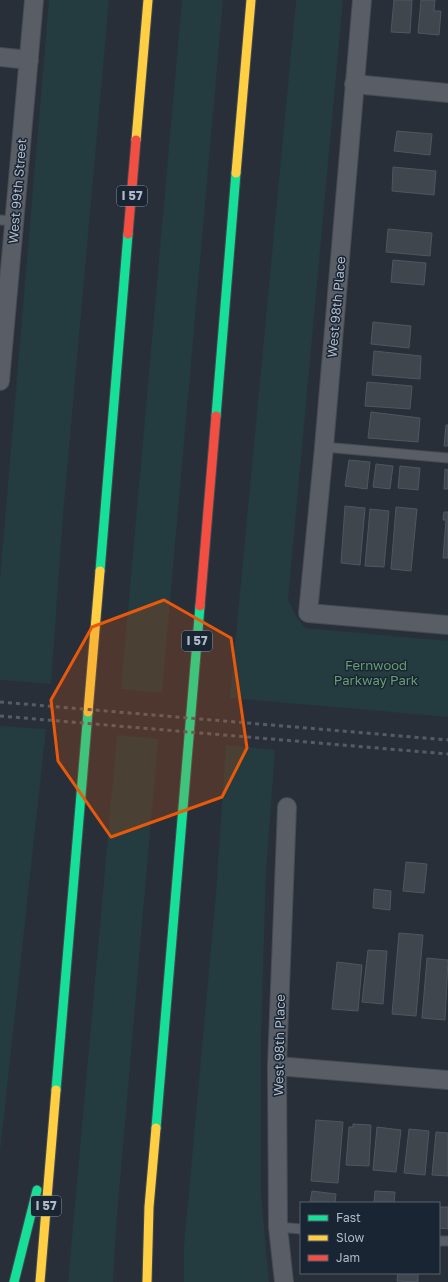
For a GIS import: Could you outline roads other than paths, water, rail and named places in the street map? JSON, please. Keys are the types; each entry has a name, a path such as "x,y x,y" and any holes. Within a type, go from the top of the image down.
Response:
{"highway":[{"name":"I 57","path":"40,1282 148,0"},
{"name":"I 57","path":"147,1282 149,1207 251,0"},
{"path":"14,1282 52,1130"}],"street":[{"name":"West 99th Street","path":"0,381 7,220 29,60 34,0"},
{"name":"West 98th Place","path":"362,0 324,447 308,613 448,625"},
{"path":"0,57 29,60"},
{"path":"354,84 448,92"},
{"name":"West 98th Place","path":"284,1282 278,1227 277,1066 287,807"},
{"path":"277,1066 448,1080"}],"lane":[{"path":"324,447 448,458"},
{"path":"278,1227 300,1229"}],"railway":[{"path":"0,702 448,740"},
{"path":"0,716 448,754"}],"park label":[{"name":"Fernwood Parkway Park","path":"376,672"}]}
